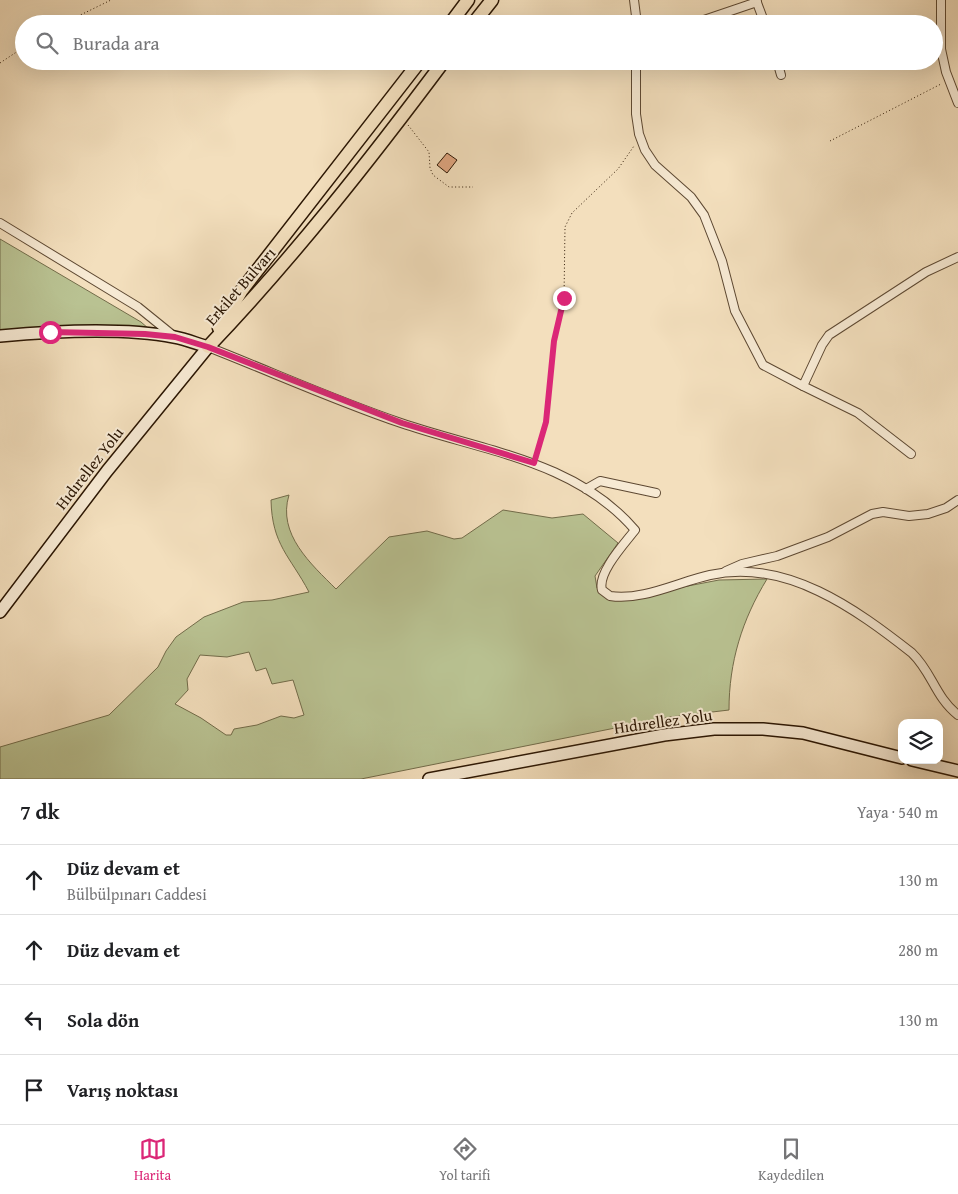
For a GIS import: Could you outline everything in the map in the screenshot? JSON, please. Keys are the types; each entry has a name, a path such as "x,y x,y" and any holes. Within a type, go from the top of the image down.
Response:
{"main road":[{"path":"457,15 468,0"},
{"path":"480,15 492,0"},
{"name":"Erkilet Bulvarı","path":"208,347 242,290 413,70"},
{"name":"Erkilet Bulvarı","path":"208,347 254,299 402,117 437,70"}],"street":[{"path":"634,0 636,15"},
{"path":"941,0 941,15"},
{"path":"717,15 757,1 762,15"},
{"path":"943,58 948,81 958,104"},
{"path":"636,70 636,114 639,134 645,150 655,165 691,197 704,215 722,261 735,311 763,365 858,413 912,454"},
{"path":"780,70 781,74"},
{"path":"0,223 138,307 175,337"},
{"path":"803,386 822,345 829,335 926,272 958,257"},
{"path":"0,336 83,332 175,337 208,347 383,417 534,463 586,489 608,503 635,530 607,568 600,583 606,595 613,597 641,595 719,573 742,564 777,556 832,535 872,514 883,512 910,516 928,514 946,508 958,500"},
{"name":"Hıdırellez Yolu","path":"0,612 107,471 208,347"},
{"path":"586,489 600,481 656,493"},
{"path":"719,573 740,572 770,575 812,588 845,604 917,658 941,698 958,715"},
{"name":"Hıdırellez Yolu","path":"428,779 664,734 714,729 763,729 803,733 898,757"},
{"path":"929,764 958,771"}],"path":[{"path":"80,15 111,0"},
{"path":"0,63 15,52"},
{"path":"830,141 948,81"},
{"path":"402,117 429,152 430,168 433,175 449,187 472,187"},
{"path":"534,463 546,422 554,341 564,298 565,232 567,222 572,213 624,162 639,134"}],"green space":[{"path":"0,239 141,322 157,336 0,336"},
{"path":"289,495 288,523 292,535 307,559 336,589 389,537 427,531 454,539 462,538 503,510 552,518 583,514 618,543 595,576 597,588 608,597 667,590 719,580 767,579 744,626 734,658 729,710 670,717 361,779 0,779 0,747 109,715 158,667 176,637 204,617 243,602 272,600 309,592 278,539 272,515 271,500","holes":["249,652 256,671 266,668 272,684 293,680 304,715 294,718 281,716 257,725 234,729 231,735 226,735 201,718 175,704 188,690 187,679 200,655 227,657"]}],"building":[{"path":"447,153 457,160 447,173 437,165"}],"route":[{"path":"50,332 145,334 175,337 208,347 373,413 534,463 546,422 554,341 564,298"}]}
